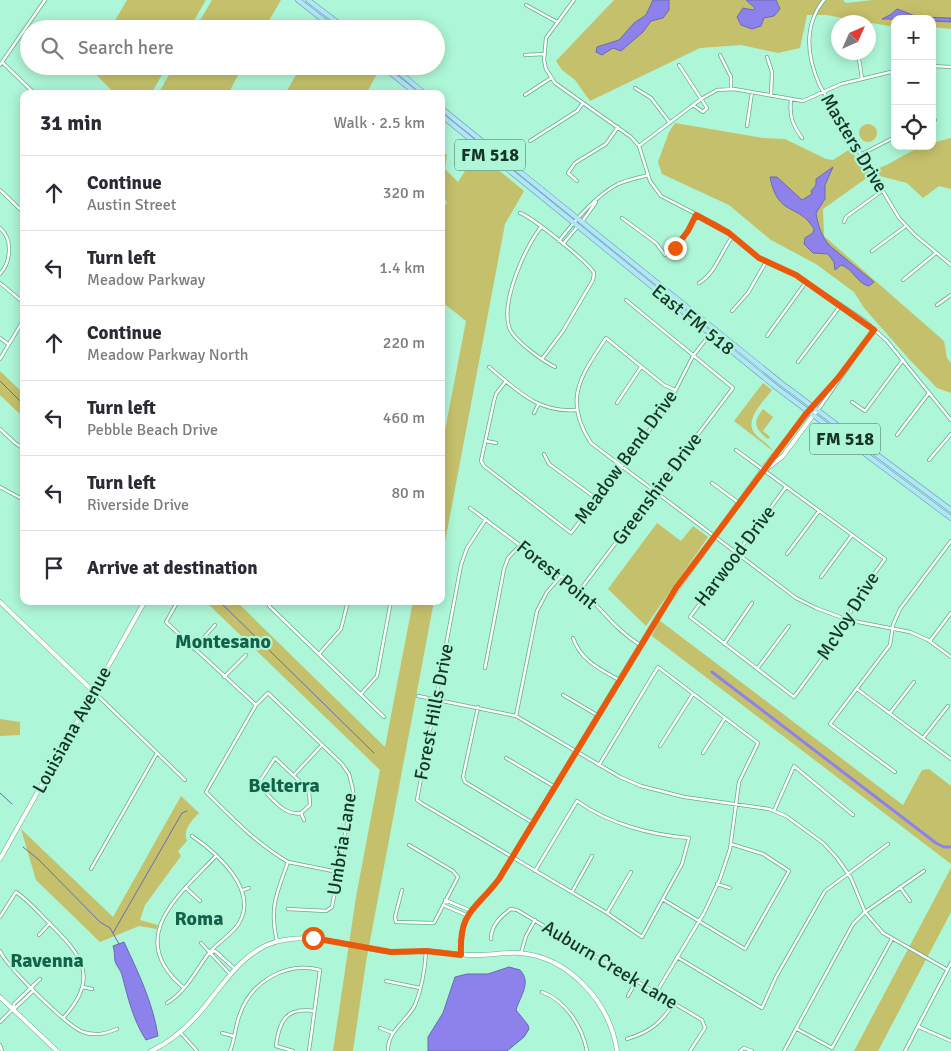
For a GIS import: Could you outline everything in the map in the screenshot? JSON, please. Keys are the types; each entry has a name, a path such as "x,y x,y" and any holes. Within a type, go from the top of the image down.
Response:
{"main road":[{"path":"298,0 324,20"},
{"path":"308,0 335,20"},
{"path":"393,75 411,90"},
{"path":"402,75 420,90"},
{"name":"East FM 518","path":"445,112 573,223 710,335 813,416 951,518"},
{"name":"East FM 518","path":"445,118 469,134 577,218 813,407 951,510"},
{"path":"904,483 907,477"}],"street":[{"path":"31,20 45,0"},
{"path":"574,0 546,38 544,54 546,68 551,78 618,127 639,146 648,175 661,196 733,236 766,262 806,282 874,330 903,360 951,420"},
{"name":"Masters Drive","path":"824,0 813,20 808,43 812,68 882,192 906,226 951,265"},
{"path":"526,5 556,22"},
{"path":"20,36 1,64 30,90"},
{"path":"525,55 544,54"},
{"path":"720,55 731,77 731,89"},
{"path":"767,57 772,72 770,96"},
{"path":"859,60 862,79"},
{"path":"679,65 707,108 704,112 693,105"},
{"path":"936,66 951,67"},
{"path":"639,146 701,99 717,90 731,89 803,101 841,84 891,72"},
{"path":"525,95 551,78"},
{"path":"635,88 651,98 670,122"},
{"path":"747,126 752,92"},
{"path":"791,100 792,122 802,138"},
{"path":"530,141 577,111 583,103"},
{"path":"577,181 568,173 575,162 606,144 618,127"},
{"path":"860,155 891,139"},
{"path":"559,241 577,218 618,184 648,175"},
{"path":"0,190 20,207"},
{"path":"844,222 846,217 882,192"},
{"path":"563,244 597,201"},
{"path":"520,214 529,217 563,244 589,266 594,273 593,280 564,331 542,359"},
{"path":"622,218 656,243 665,255 681,241 696,215"},
{"path":"872,252 906,226"},
{"path":"541,227 529,242 517,269 508,321 514,336 555,367"},
{"path":"0,228 8,241 8,261 0,274"},
{"path":"699,283 709,276 721,252 733,236"},
{"path":"903,280 936,253"},
{"path":"732,311 748,293 766,262"},
{"path":"767,336 806,282"},
{"path":"0,283 20,300"},
{"path":"937,305 951,295"},
{"path":"626,300 693,356"},
{"path":"798,362 841,305"},
{"path":"0,359 20,324"},
{"name":"Meadow Bend Drive","path":"486,440 482,461 484,466 572,533 667,407 693,356 714,329"},
{"path":"764,471 783,456 874,330"},
{"path":"0,338 8,344"},
{"path":"675,390 664,385 606,338 576,391 576,410 579,425 590,443 796,598 848,620 910,632 930,641 951,657"},
{"name":"Greenshire Drive","path":"580,590 733,388 693,356"},
{"path":"852,402 865,411 903,360"},
{"path":"489,367 538,405 551,410 576,410"},
{"path":"617,403 641,367"},
{"path":"461,955 461,933 466,915 494,886 676,588 807,411 813,407 827,388 838,378"},
{"path":"496,442 486,440 496,394 506,381"},
{"path":"897,435 929,393"},
{"path":"534,414 538,405"},
{"path":"0,429 20,447"},
{"path":"929,460 951,434"},
{"path":"736,450 852,535 821,578"},
{"path":"544,454 549,464 597,499"},
{"path":"712,483 739,503"},
{"path":"0,487 20,498"},
{"name":"Harwood Drive","path":"724,644 690,617 786,487"},
{"name":"Forest Point","path":"470,508 595,602 620,632 640,645"},
{"path":"787,554 819,511"},
{"name":"Forest Hills Drive","path":"486,520 467,548 461,565 417,800 607,913 642,937 664,900"},
{"name":"McVoy Drive","path":"757,669 794,697 843,630 856,599 885,559 852,535"},
{"path":"895,772 830,724 890,645 893,628 900,609 951,541"},
{"path":"484,668 504,569 508,558 520,545"},
{"path":"516,716 537,611 547,592 561,576"},
{"path":"0,602 185,780"},
{"path":"752,603 724,644 757,669 790,626"},
{"name":"Louisiana Avenue","path":"0,859 143,605"},
{"path":"175,605 166,622 256,705 206,792 264,847 288,862 338,872"},
{"path":"269,605 384,717"},
{"path":"319,654 341,629 347,605"},
{"path":"361,694 377,676 390,605"},
{"path":"930,641 951,613"},
{"path":"194,649 215,625"},
{"path":"573,638 578,651 586,660 619,680"},
{"path":"224,677 246,655"},
{"path":"599,765 658,667 758,743 741,776 731,844 717,884 699,921 656,992"},
{"path":"890,713 914,682"},
{"path":"857,688 951,759"},
{"name":"Umbria Lane","path":"256,705 268,693 346,769 353,790 330,910 288,909"},
{"path":"660,746 693,694"},
{"path":"563,695 597,716"},
{"path":"418,696 516,716 620,777 659,791 684,797 736,803 774,811 823,843 848,874 865,912 883,933 946,969"},
{"path":"923,738 948,706"},
{"path":"478,708 463,777 465,782 533,823"},
{"path":"703,753 725,718"},
{"path":"295,774 322,745"},
{"path":"91,869 157,753"},
{"path":"275,758 295,774 311,794 310,805 301,813 294,814 285,810 258,784 275,758"},
{"path":"506,758 555,787"},
{"path":"774,811 794,766 853,815"},
{"path":"535,870 578,801 595,812 634,827 664,836 689,838 682,864 664,900 745,950 789,871 778,862 763,854 731,844"},
{"path":"301,813 304,820"},
{"path":"168,1003 184,988 210,952 240,921 244,911 243,890 236,877 192,836"},
{"path":"677,957 762,1008 776,977 825,891 888,844"},
{"path":"402,890 395,917 396,922 434,923 458,876 454,871 409,845"},
{"path":"572,892 592,856"},
{"path":"184,988 167,969 161,956 158,939 161,923 168,908 215,857"},
{"path":"277,941 274,927 275,900 288,862"},
{"path":"784,1051 853,924 865,912 924,871"},
{"path":"607,913 630,872"},
{"path":"717,884 730,888"},
{"path":"900,887 910,901"},
{"path":"186,888 200,900"},
{"path":"243,890 249,888"},
{"path":"0,917 16,892 50,923 77,952 83,969 83,987 74,1004 63,1018"},
{"path":"445,899 469,910"},
{"path":"443,905 466,915"},
{"name":"Auburn Creek Lane","path":"491,938 497,922 512,908 535,920 702,1020 705,1026 690,1051"},
{"path":"520,953 526,936 535,920"},
{"path":"39,935 50,923"},
{"path":"151,1051 180,1032 209,1002 229,973 251,954 277,941 313,938 391,952 426,951 461,955 520,953 555,964 584,984 606,1016 617,1051"},
{"path":"797,1028 831,1048 892,939"},
{"path":"201,943 210,952 211,956 229,973"},
{"path":"0,951 9,966 76,1029 91,1034 108,1033 117,1029"},
{"path":"210,952 215,951 234,968"},
{"path":"388,1051 393,1033 414,1006 420,988 426,951"},
{"path":"905,1051 919,1027 946,969 951,963"},
{"path":"230,1051 244,1004 261,984 273,975 292,969 309,967 320,970 309,1051"},
{"path":"0,1022 13,1009 17,1009 32,992 32,988 40,979"},
{"path":"386,981 420,988"},
{"path":"628,996 636,981"},
{"path":"83,987 92,989"},
{"path":"542,992 554,998 569,1012 580,1029 587,1051"},
{"path":"0,996 53,1050"},
{"path":"628,1039 656,1027 674,1003"},
{"path":"293,1051 276,1046 278,1029 283,1020 292,1012 302,1009 314,1011"},
{"path":"919,1027 951,1041"},
{"path":"380,1028 393,1033"},
{"path":"180,1032 197,1051"},
{"path":"222,1033 233,1036"},
{"path":"0,1045 3,1050"},
{"path":"740,1051 744,1048 752,1051"}],"shaded area":[{"path":"127,0 206,0 194,20 115,20"},
{"path":"212,0 281,0 269,20 200,20"},
{"path":"614,0 843,0 846,3 873,0 951,0 951,29 936,27 936,15 891,15 891,26 889,26 876,24 876,15 807,15 800,48 778,53 741,45 700,48 590,101 575,80 562,70 556,61"},
{"path":"653,0 669,0 669,10 663,18 651,21 643,32 621,51 613,48 602,55 596,52 597,47 619,40 634,23 646,15"},
{"path":"746,0 776,0 780,9 774,16 764,18 761,26 752,29 741,25 737,17 743,8 753,10 755,8"},
{"path":"897,9 913,15 891,15 891,19 882,19"},
{"path":"936,18 951,18 951,22 936,21"},
{"path":"97,75 162,75 153,90 111,90"},
{"path":"169,75 238,75 230,90 160,90"},
{"path":"296,75 376,75 368,90 287,90"},
{"path":"675,123 763,138 785,139 826,159 833,160 850,149 864,170 882,167 914,150 936,150 936,142 951,138 951,189 939,186 923,198 907,183 876,175 868,177 823,209 824,236 944,341 947,358 951,363 951,393 937,388 909,359 864,308 854,292 816,264 771,240 729,205 662,174 658,162 669,132"},
{"path":"868,124 874,127 877,133 874,139 868,142 862,139 859,133 862,127"},
{"path":"477,152 524,191 505,224 445,542 445,430 466,321 445,304 445,206 447,202 445,200 445,169 458,182"},
{"path":"445,153 447,155 445,169"},
{"path":"833,167 825,185 825,199 816,213 819,226 830,246 874,282 869,286 861,282 849,269 841,265 835,270 834,262 828,254 813,253 804,244 805,238 813,233 814,229 801,215 778,199 770,177 777,177 802,200 812,194 811,191 816,185 816,179"},
{"path":"0,371 20,390 20,414 0,395"},
{"path":"763,383 772,390 756,411 751,424 756,435 773,451 734,421"},
{"path":"763,409 773,417 763,431 770,437 768,439 756,426 757,418"},
{"path":"657,523 681,541 693,526 708,537 646,626 608,589"},
{"path":"209,605 240,605 385,747 412,605 433,605 366,962 353,1051 333,1051 356,897 380,770"},
{"path":"659,620 903,805 922,770 929,769 951,786 951,864 652,636"},
{"path":"0,719 20,722 20,735 0,736"},
{"path":"181,796 199,813 187,830 187,841 178,851 181,856 145,905 140,920 158,925 157,929 139,926 100,942 36,880 21,829 113,917"},
{"path":"951,868 951,912 878,1051 854,1051"},
{"path":"124,942 144,988 156,1024 158,1036 146,1040 134,1017 121,973 115,961 113,946"},
{"path":"509,967 520,970 525,980 524,990 516,1010 528,1025 529,1029 524,1037 507,1051 428,1051 428,1037 443,1013 455,977 467,974 488,974"}],"waterway":[{"path":"0,381 20,401"},
{"path":"223,605 374,753"},
{"path":"712,672 936,843 944,847 951,847"},
{"path":"0,793 12,804"},
{"path":"113,933 182,813 187,811"},
{"path":"23,847 38,859 100,922 110,928 119,944"}],"district":[{"name":"Montesano","path":"223,641"},
{"name":"Belterra","path":"284,785"},
{"name":"Roma","path":"199,918"},
{"name":"Ravenna","path":"47,960"}],"route":[{"path":"313,938 391,952 426,951 461,955 461,933 466,915 499,879 676,588 807,411 813,407 827,388 838,378 874,330 865,321 796,275 759,258 719,226 696,215 688,231 675,248"}]}
